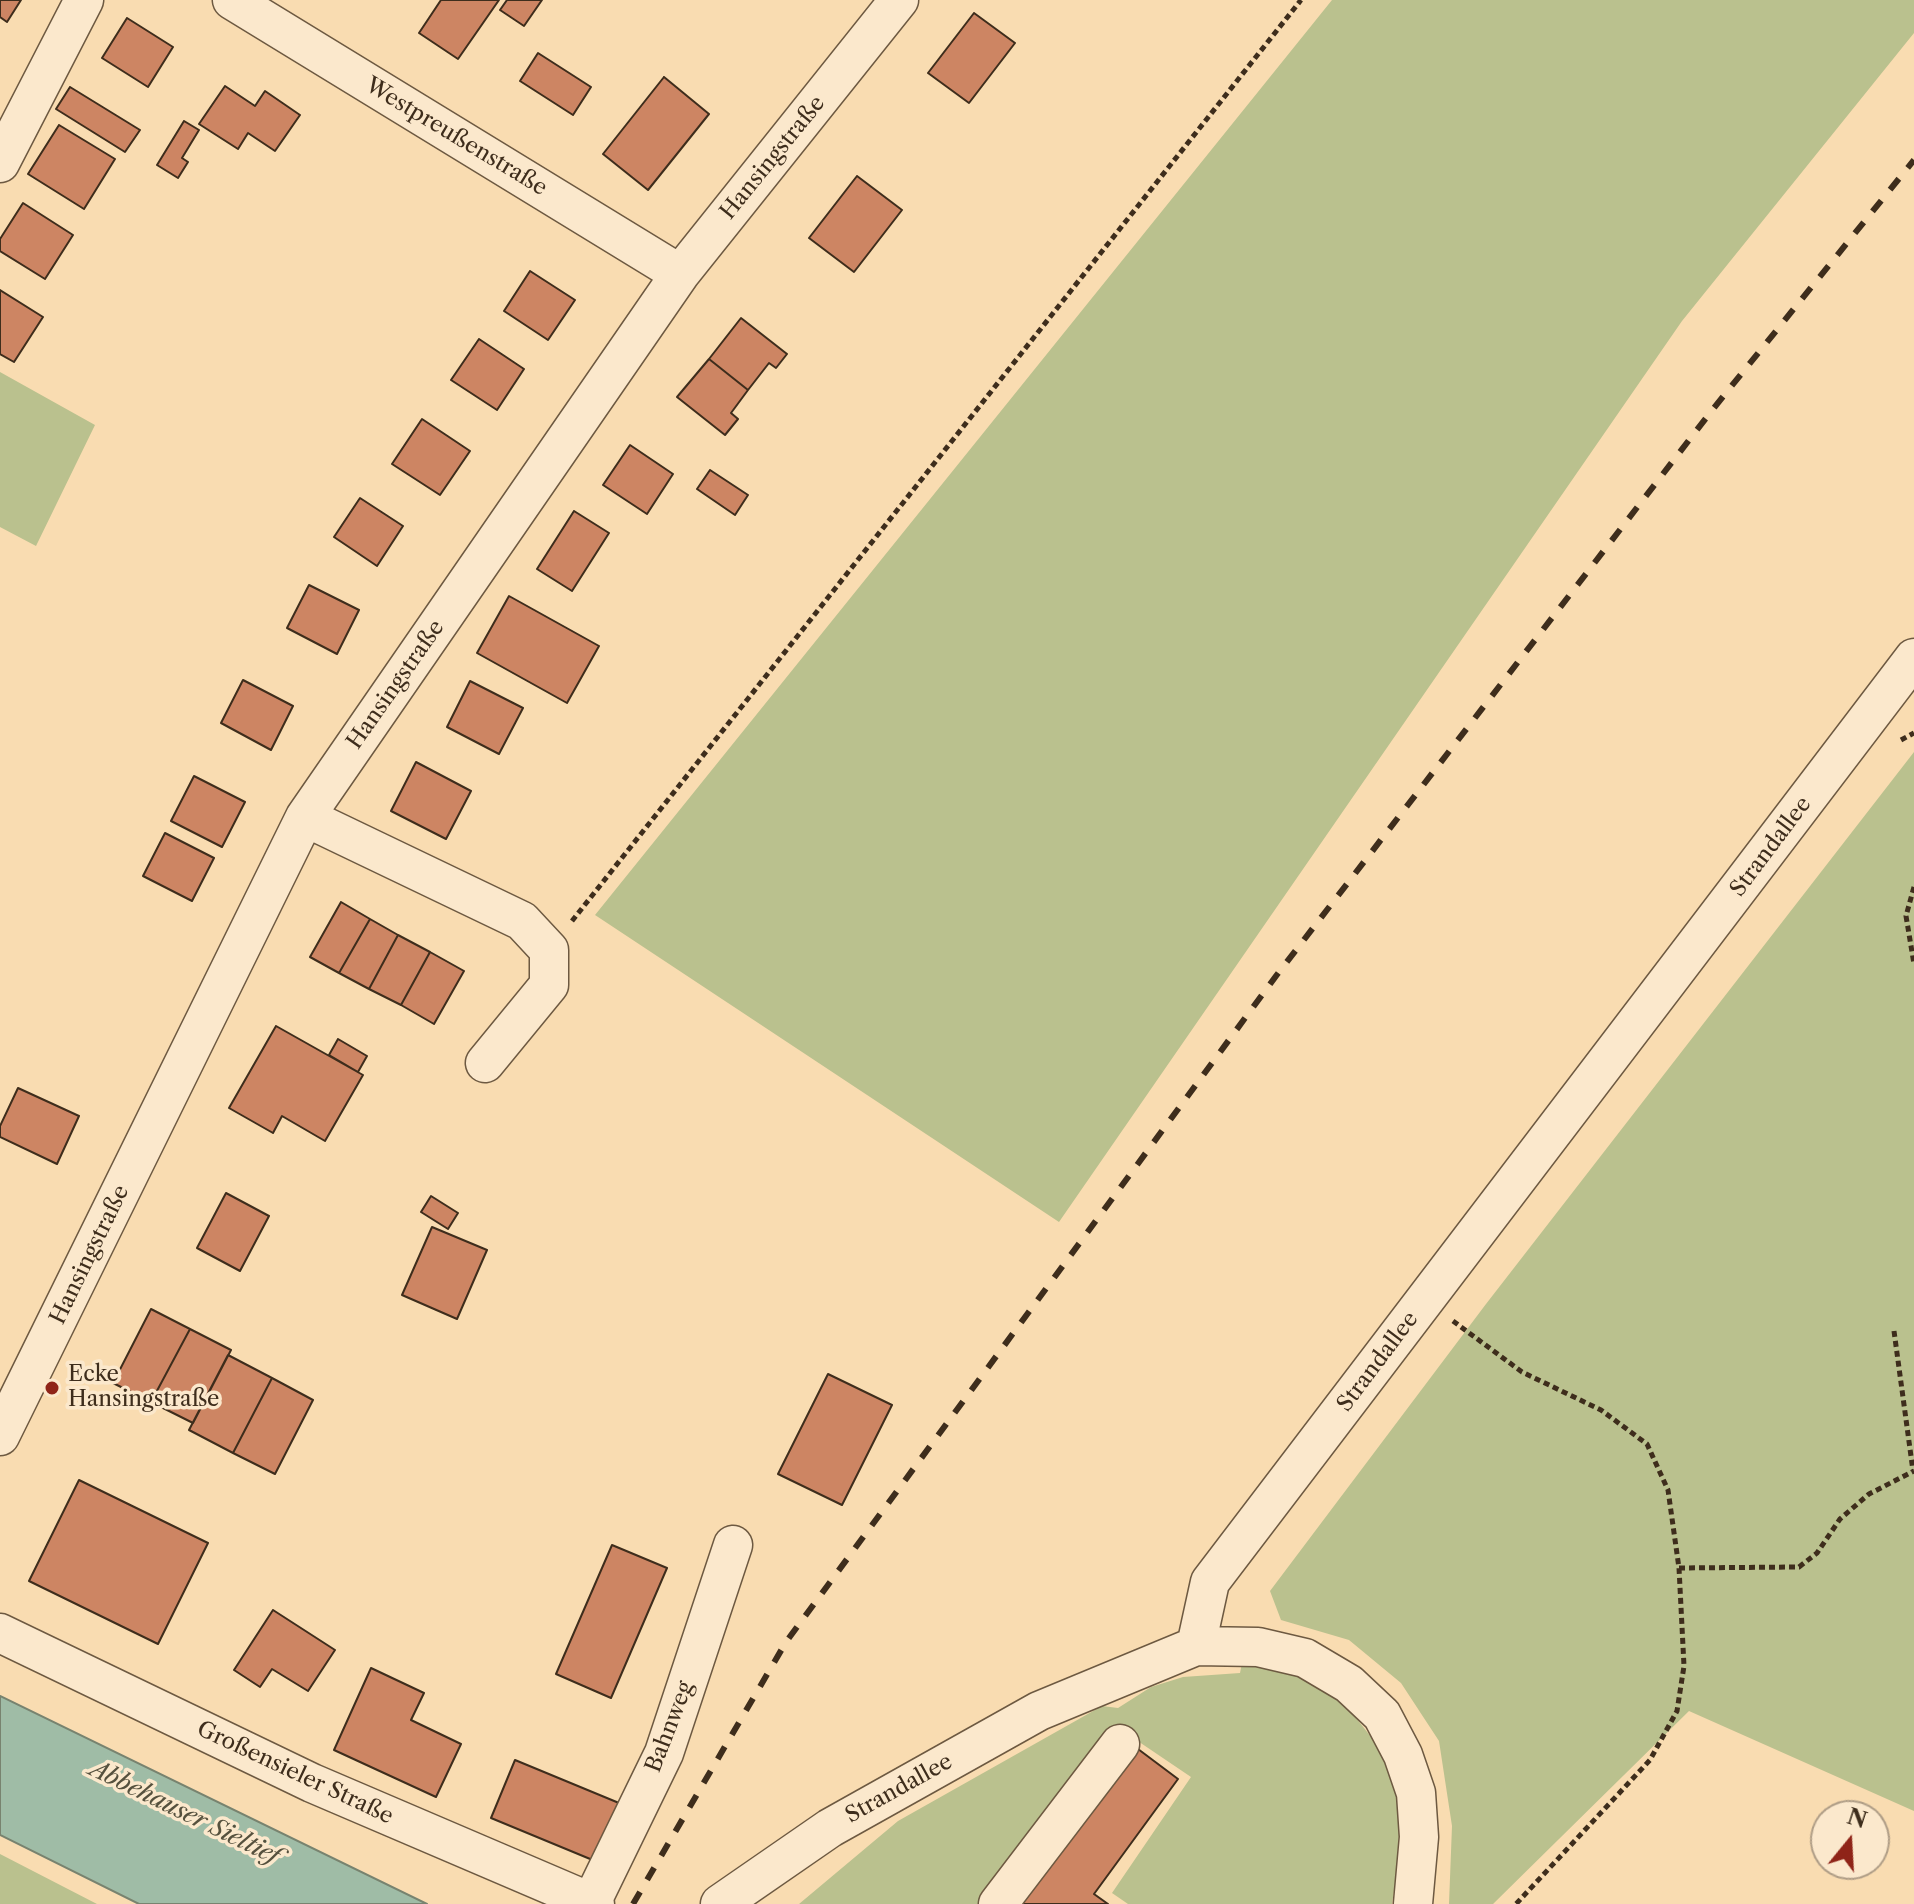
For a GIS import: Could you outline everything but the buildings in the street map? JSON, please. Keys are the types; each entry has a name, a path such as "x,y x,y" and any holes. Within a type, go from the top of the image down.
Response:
{"street":[{"path":"0,163 84,0"},
{"name":"Westpreußenstraße","path":"232,0 680,274"},
{"name":"Hansingstraße","path":"0,1436 305,817 680,274 899,0"},
{"name":"Strandallee","path":"720,1904 830,1828 1039,1711 1196,1646 1210,1582 1908,678"},
{"path":"305,817 522,921 549,950 549,985 485,1063"},
{"name":"Bahnweg","path":"593,1903 664,1753 733,1545"},
{"name":"Großensieler Straße","path":"0,1633 312,1783 593,1903"},
{"path":"1196,1646 1258,1647 1305,1658 1349,1684 1382,1715 1403,1755 1416,1793 1419,1837 1413,1904"},
{"path":"998,1904 1120,1744"}],"path":[{"path":"549,950 1301,0"},
{"path":"1914,887 1906,916 1914,964"},
{"path":"1449,1318 1522,1372 1601,1410 1647,1444 1668,1490 1679,1568 1684,1666 1677,1711 1650,1760 1516,1904"},
{"path":"1679,1568 1799,1567 1817,1553 1840,1519 1869,1494 1913,1471 1894,1331"}],"green space":[{"path":"1332,0 1914,0 1914,33 1682,321 1059,1222 595,915"},
{"path":"0,372 95,425 36,546 0,527"},
{"path":"1914,752 1914,1811 1689,1711 1493,1904 1449,1904 1452,1826 1439,1741 1401,1683 1349,1640 1281,1620 1270,1591 1486,1304"},
{"path":"1242,1663 1280,1669 1315,1684 1349,1709 1379,1747 1396,1788 1402,1838 1392,1904 1128,1904 1112,1893 1191,1777 1120,1729 983,1904 799,1904 898,1821 1102,1706 1118,1708 1151,1687 1183,1677 1240,1673"},
{"path":"0,1854 97,1904 0,1904"}],"water":[{"name":"Abbehauser Sieltief","path":"0,1696 427,1904 139,1904 0,1835"}],"railway":[{"path":"633,1904 786,1642 1276,976 1713,409 1914,160"}],"place":[{"name":"Ecke Hansingstraße","path":"52,1388"}]}
